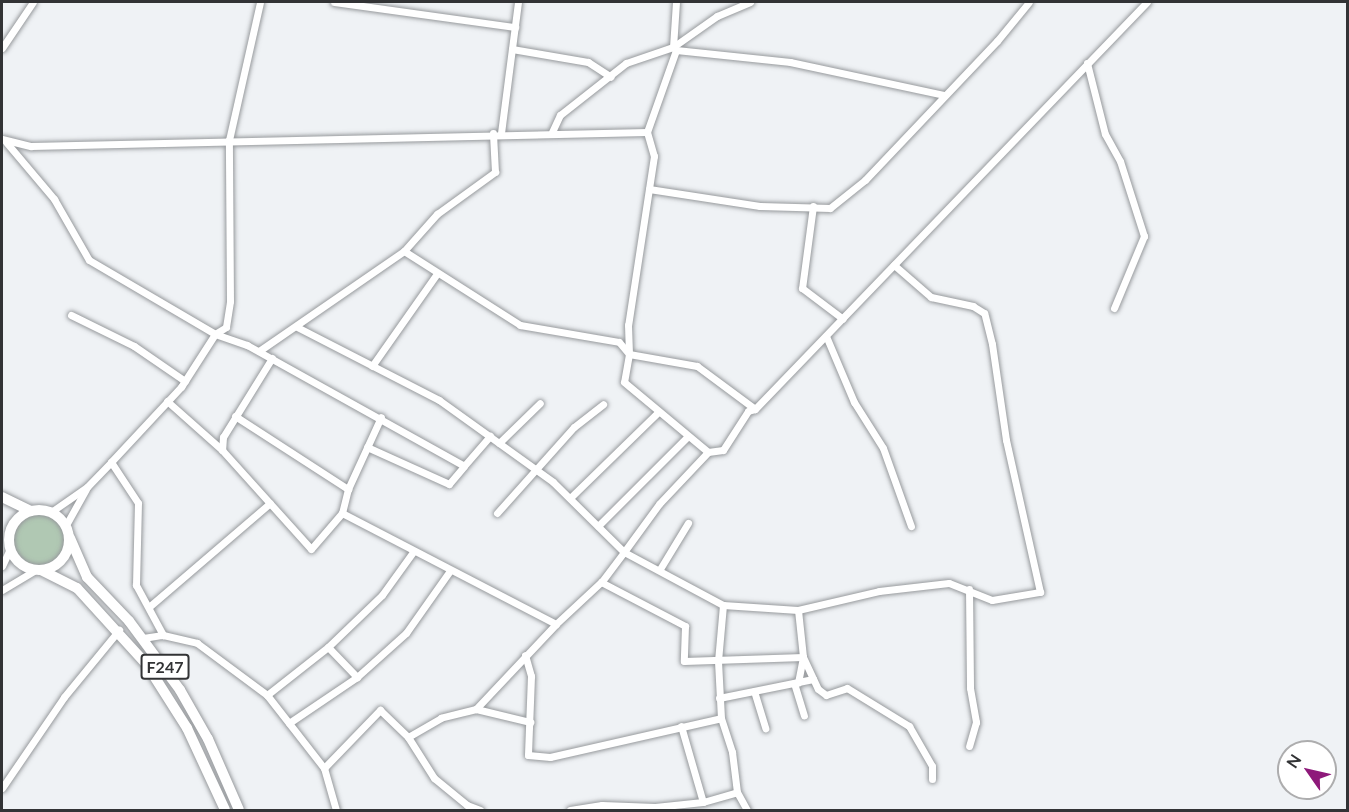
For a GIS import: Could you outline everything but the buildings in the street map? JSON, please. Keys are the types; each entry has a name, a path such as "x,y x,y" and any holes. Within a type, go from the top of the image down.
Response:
{"main road":[{"path":"2,497 31,511 51,512 66,525"},
{"path":"9,536 15,523 31,511"},
{"path":"2,524 9,536 10,549"},
{"name":"F247","path":"66,525 87,577 143,638 199,721 239,810"},
{"path":"38,570 64,557 70,538"},
{"name":"F247","path":"10,549 22,565 77,588 119,630 147,665 187,728 225,810"}],"street":[{"path":"2,48 33,2"},
{"path":"51,512 87,487 111,462 185,381 215,334 226,327 230,301 228,140 260,2"},
{"path":"334,2 515,27"},
{"path":"259,351 297,327 342,291 404,251 437,214 495,172 497,133 518,2"},
{"path":"676,2 675,49 647,132 654,156 628,325 629,354 624,382 708,452"},
{"path":"552,132 560,115 626,63 675,49 717,16 750,2"},
{"path":"649,189 760,206 830,208 865,180 1029,2"},
{"path":"476,709 555,624 601,582 659,504 708,452 723,450 748,411 754,409 843,319 1147,2"},
{"path":"675,49 790,62 944,95"},
{"path":"512,50 588,62 611,77"},
{"path":"1087,63 1105,134 1120,162 1144,236 1114,308"},
{"path":"4,141 32,146 497,133 647,132"},
{"path":"4,141 54,200 89,260 215,334 259,351 381,417 464,466"},
{"path":"813,206 802,288 843,319"},
{"path":"404,251 436,275 520,325 619,342 629,354 697,366 754,409"},
{"path":"297,327 438,400 536,469 570,498 624,552 660,569 723,605 798,610 909,586 949,583 992,600 1040,592 1006,440 992,344 984,313 973,306 931,297 894,265"},
{"path":"372,366 436,275"},
{"path":"71,315 134,346 185,381"},
{"path":"826,336 854,402 883,448 911,526"},
{"path":"222,450 223,437 272,358"},
{"path":"167,401 222,450 311,549 342,513 348,489 381,417"},
{"path":"499,443 540,403"},
{"path":"497,513 574,427 603,404"},
{"path":"570,498 659,411"},
{"path":"235,416 348,489"},
{"path":"367,447 449,484 490,436"},
{"path":"598,526 688,436"},
{"path":"111,462 138,503 135,576 163,635"},
{"path":"66,525 87,487"},
{"path":"150,606 270,503"},
{"path":"342,513 450,572 555,624"},
{"path":"660,569 688,523"},
{"path":"2,566 10,549"},
{"path":"267,695 328,647 382,595 413,552"},
{"path":"2,590 38,570"},
{"path":"289,723 357,677 405,633 450,572"},
{"path":"601,582 685,626 684,661 803,657"},
{"path":"969,589 970,688 976,722 969,746"},
{"path":"723,605 718,661 721,718 732,752 737,792 747,810"},
{"path":"798,610 803,657 813,679 826,695 848,688 909,726 932,766 932,779"},
{"path":"2,788 64,697 119,630"},
{"path":"143,638 163,635 207,648 267,695 324,768 336,810"},
{"path":"328,647 357,677"},
{"path":"525,655 531,676 528,755 550,757 721,718"},
{"path":"803,657 796,683 804,715"},
{"path":"720,698 813,679"},
{"path":"754,691 765,728"},
{"path":"408,737 441,718 476,709 530,722"},
{"path":"324,768 380,710 408,737 434,778 467,805 480,810"},
{"path":"681,726 703,802"},
{"path":"570,810 602,805 655,807 703,802 737,792"}],"green space":[{"path":"34,514 44,514 58,521 65,540 58,559 44,566 34,566 24,562 17,555 13,545 13,535 17,525 24,518"}]}
